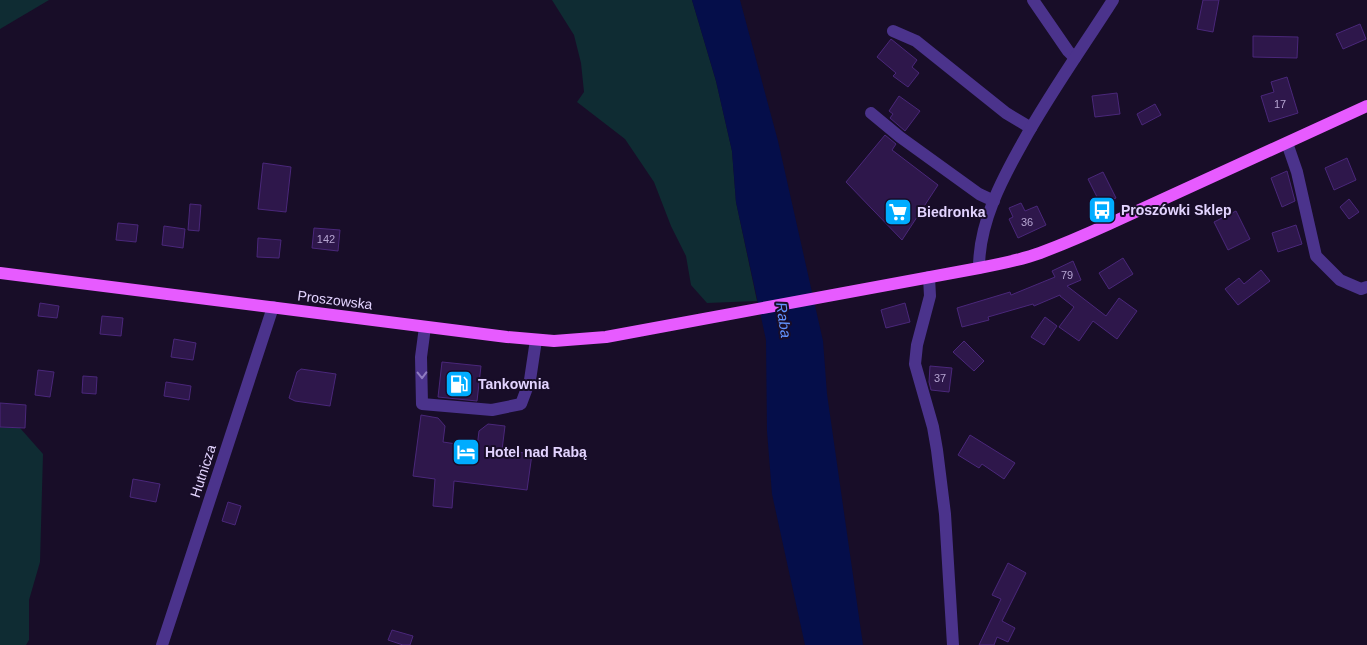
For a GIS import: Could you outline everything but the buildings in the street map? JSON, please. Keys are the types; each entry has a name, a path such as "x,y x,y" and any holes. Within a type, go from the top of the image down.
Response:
{"main road":[{"name":"Proszowska","path":"0,273 536,340 554,341 588,338 665,326 979,268 1039,253 1078,238 1367,106"}],"street":[{"path":"1033,0 1068,52 1075,58"},
{"path":"979,268 981,246 988,216 1007,170 1031,128 1113,0"},
{"path":"893,31 916,41 1006,113 1031,128"},
{"path":"871,112 900,137 979,194 994,201"},
{"path":"1287,143 1297,172 1316,256 1340,280 1361,289 1367,287"},
{"path":"929,277 930,296 917,344 915,364 933,427 942,487 950,569 954,645"},
{"name":"Hutnicza","path":"162,645 273,307"},
{"path":"425,326 421,357 422,404 492,410 521,404 530,380 536,340"}],"green space":[{"path":"0,0 49,0 0,29"},
{"path":"552,0 692,0 716,81 732,151 736,202 757,301 707,303 691,285 686,256 671,226 654,182 625,139 577,102 584,92 581,63 574,35"},
{"path":"0,427 20,428 43,454 40,562 29,600 29,640 26,645 0,645"}],"water":[{"name":"Raba","path":"692,0 740,0 778,141 823,341 827,394 863,645 805,645 772,494 767,431 766,340 736,202 732,151 716,81"}],"place":[{"name":"Proszówki Sklep","path":"1102,210"},
{"name":"Biedronka","path":"898,212"},
{"name":"Tankownia","path":"459,384"},
{"name":"Hotel nad Rabą","path":"466,452"}]}
